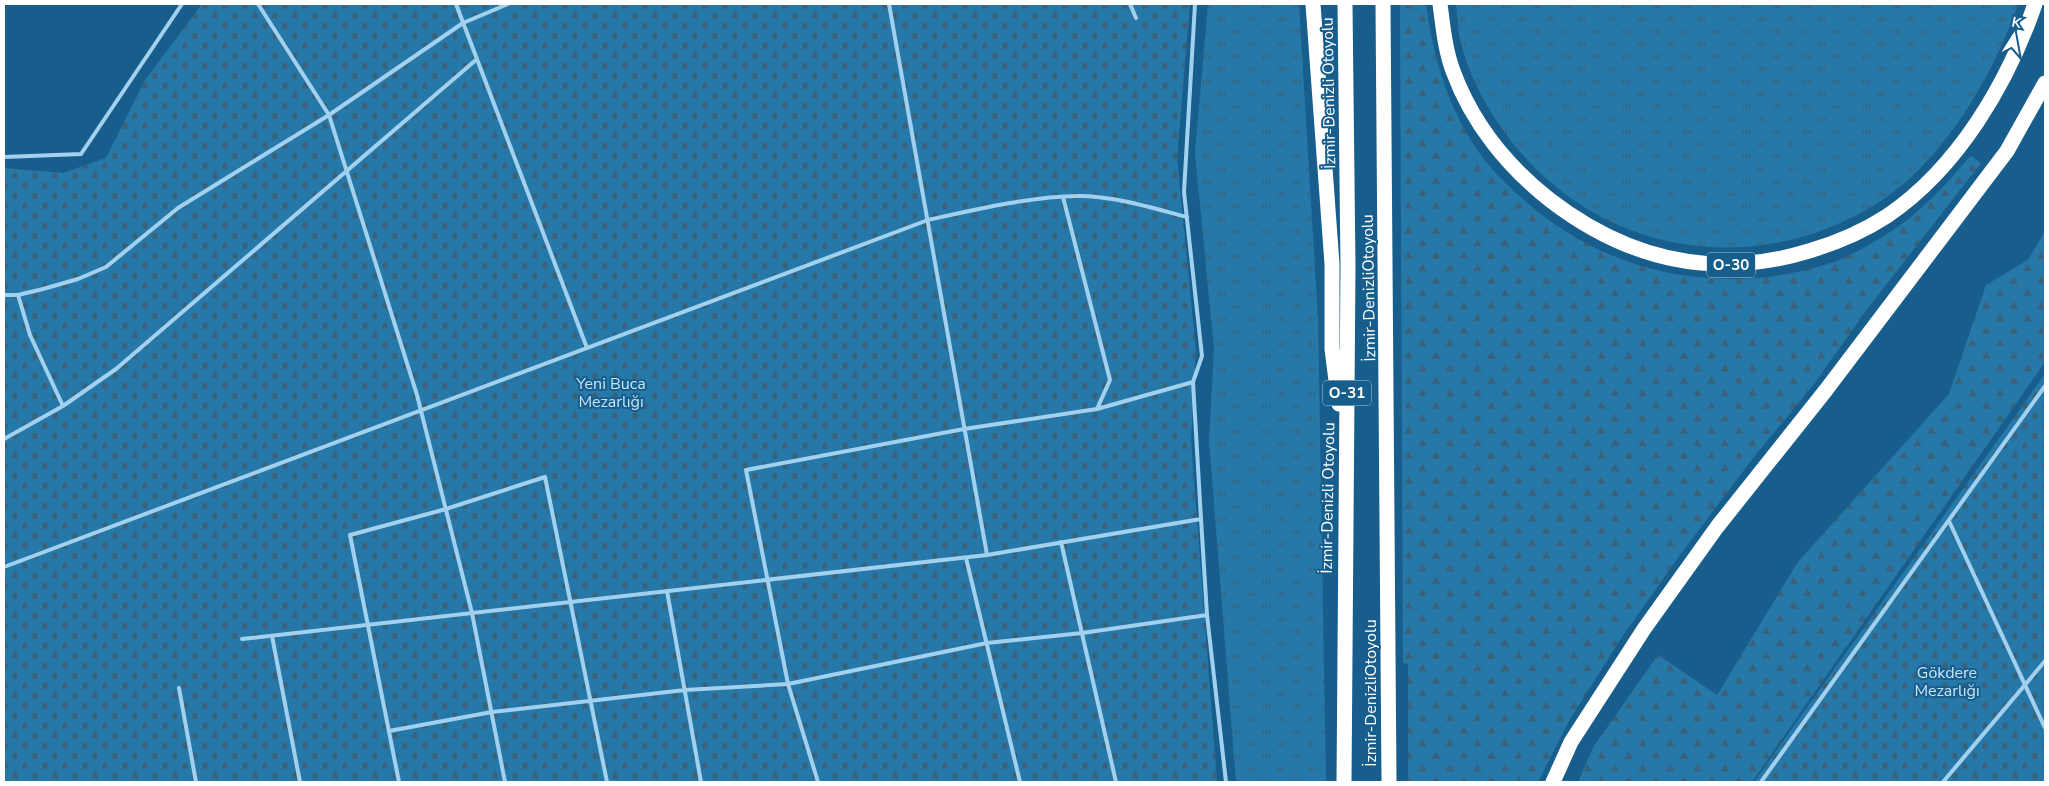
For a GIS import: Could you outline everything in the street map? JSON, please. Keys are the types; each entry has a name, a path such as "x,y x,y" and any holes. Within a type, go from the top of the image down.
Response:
{"highway":[{"path":"1314,4 1332,264 1332,349 1347,462"},
{"name":"İzmir-Denizli Otoyolu","path":"1344,782 1347,462 1345,4"},
{"name":"İzmir-DenizliOtoyolu","path":"1383,4 1389,782"},
{"name":"O-30","path":"1440,4 1453,71 1478,122 1510,165 1560,208 1594,231 1634,249 1673,260 1710,265 1743,265 1782,260 1833,244 1887,216 1931,179 1965,139 1992,99 2022,40 2035,4"},
{"path":"1553,782 1571,742 1644,629 1717,527 1826,390 2007,151 2045,83"}],"lane":[{"path":"4,157 81,154 182,4"},
{"path":"258,4 329,115 421,410 472,613 505,782"},
{"path":"456,4 588,348"},
{"path":"4,295 18,295 78,279 106,267 178,208 329,115 463,22 508,4"},
{"path":"888,4 987,555"},
{"path":"1130,4 1136,18"},
{"path":"1195,4 1184,192 1202,356 1193,382 1207,615 1226,782"},
{"path":"4,439 63,406 116,370 477,59"},
{"path":"1063,196 1110,380 1097,409"},
{"path":"4,567 928,220 968,211 1063,196 1118,200 1187,217"},
{"path":"18,295 30,335 63,406"},
{"path":"818,782 788,684 746,470 964,429 1097,409 1193,382"},
{"path":"1761,782 2045,386"},
{"path":"398,782 350,535 446,509 545,477 607,782"},
{"path":"242,639 966,558 1202,519"},
{"path":"1949,521 2045,728"},
{"path":"1061,542 1116,782"},
{"path":"966,558 1020,782"},
{"path":"667,591 701,782"},
{"path":"389,731 492,712 685,690 788,684 987,643 1082,633 1207,615"},
{"path":"272,636 300,782"},
{"path":"1942,782 2045,662"},
{"path":"179,688 196,782"}],"green space":[{"name":"Yeni Buca Mezarlığı","path":"202,4 1190,4 1177,158 1196,351 1191,440 1217,782 4,782 4,168 63,173 106,158 145,80"},
{"path":"1208,4 1299,4 1318,319 1326,782 1236,782 1209,440 1214,349 1195,153"},
{"path":"1400,4 1426,4 1432,40 1447,92 1454,109 1477,150 1503,180 1525,201 1558,226 1593,247 1630,262 1668,273 1708,278 1748,278 1788,274 1828,264 1863,248 1889,233 1911,217 1933,197 1971,156 1981,163 1868,308 1814,384 1753,458 1680,555 1620,640 1569,721 1538,782 1408,782 1408,664 1403,663"},
{"path":"1456,4 2018,4 1995,59 1964,113 1926,163 1904,184 1881,201 1832,226 1782,242 1730,248 1680,244 1631,230 1584,207 1542,175 1506,134 1478,89 1463,52"},
{"path":"2045,231 2045,362 1752,782 1578,782 1594,746 1658,655 1717,695 1798,562 1949,394 1986,285 2028,260"},
{"name":"Gökdere Mezarlığı","path":"2045,374 2045,782 1754,782 1793,727"}]}
